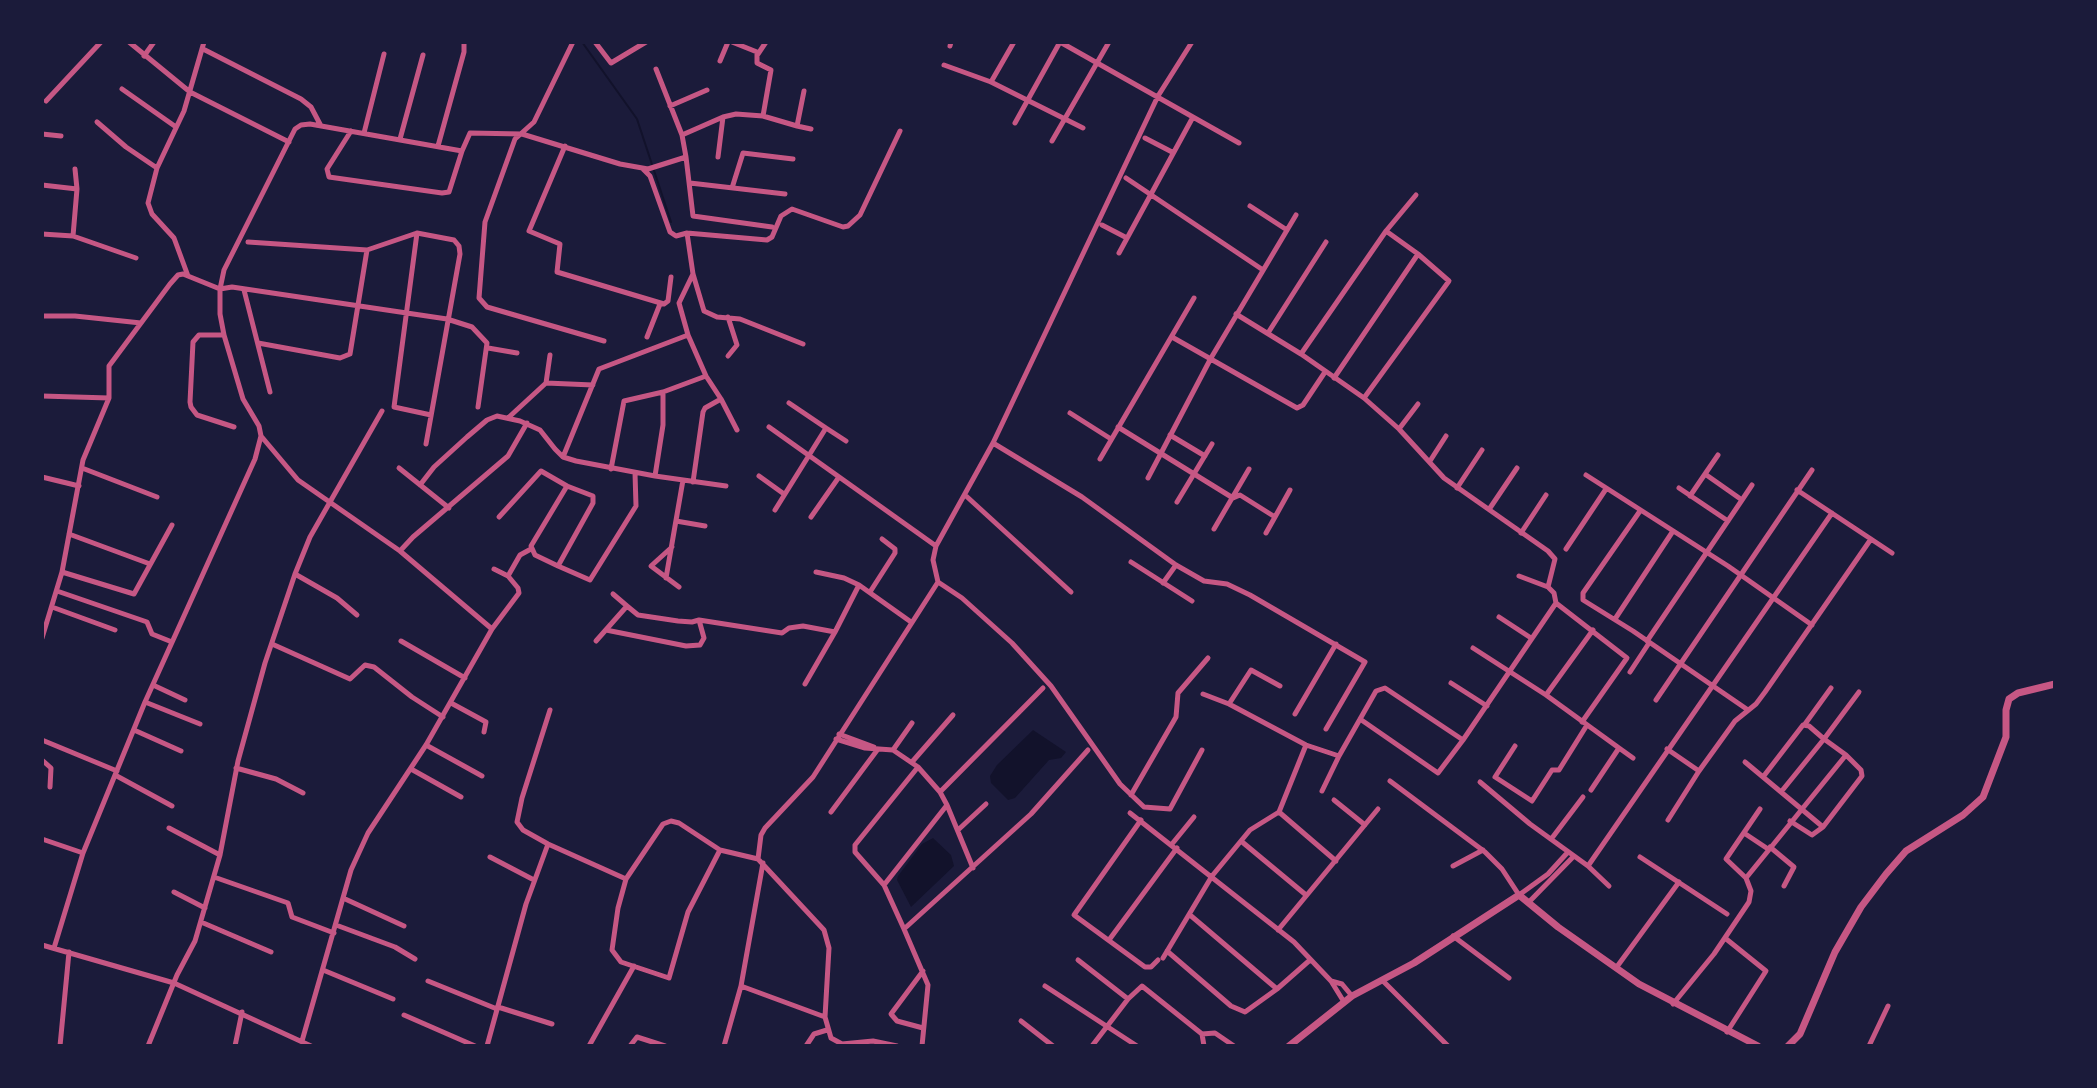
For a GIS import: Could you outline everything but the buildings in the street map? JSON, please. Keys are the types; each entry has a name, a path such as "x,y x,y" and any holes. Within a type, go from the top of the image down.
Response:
{"street":[{"path":"46,101 101,42"},
{"path":"129,42 190,92 289,142"},
{"path":"144,56 154,42"},
{"path":"188,276 174,238 149,210 149,195 157,168 190,92 204,42"},
{"path":"438,146 464,52 464,42"},
{"path":"573,42 540,112 515,139 485,222 479,298 487,307 604,341"},
{"path":"595,42 611,63 646,42"},
{"path":"720,61 728,42"},
{"path":"732,42 758,54"},
{"path":"763,116 771,70 757,63 758,54 766,42"},
{"path":"991,81 1014,42"},
{"path":"1016,123 1060,42 1239,143"},
{"path":"1052,141 1108,42"},
{"path":"1192,42 1158,96 993,443 936,546 933,560 938,582 962,598 1012,643 1051,686 1120,784 1144,807 1170,809 1202,750"},
{"path":"203,50 301,99 316,114 321,126"},
{"path":"364,133 384,54"},
{"path":"400,139 423,56"},
{"path":"944,65 991,81 1083,128"},
{"path":"656,69 682,135 693,216 772,227"},
{"path":"122,89 176,127"},
{"path":"670,106 707,90"},
{"path":"794,125 804,91"},
{"path":"682,135 723,117 736,114 763,116 811,129"},
{"path":"718,157 723,117"},
{"path":"1119,253 1150,192 1193,117"},
{"path":"97,122 126,147 157,168"},
{"path":"54,948 83,853 145,702 255,459 261,436 259,426 243,399 224,335 220,314 220,289 224,270 289,142 301,125 321,126 462,151"},
{"path":"351,131 327,169 327,175 434,192 449,192 470,133 522,134 620,164 645,169 686,157"},
{"path":"645,169 650,176 670,232 676,236 687,233 767,240 772,237 781,216 792,209 843,227 848,226 860,215 900,131"},
{"path":"42,134 60,136"},
{"path":"1145,138 1172,152"},
{"path":"565,146 529,231 560,244 556,268 559,273 660,304 668,301 671,277"},
{"path":"732,188 742,153 793,159"},
{"path":"73,236 77,189 75,169"},
{"path":"1126,178 1263,270"},
{"path":"690,183 785,194"},
{"path":"42,185 77,189"},
{"path":"1301,354 1386,231 1416,195"},
{"path":"1250,206 1287,230"},
{"path":"1148,478 1211,358 1296,215"},
{"path":"1102,225 1127,238"},
{"path":"1364,398 1449,281 1418,254 1386,231"},
{"path":"417,233 394,407 431,415"},
{"path":"248,242 367,250 417,233 454,240 459,246 460,254 426,444"},
{"path":"687,233 693,274 704,311 717,317 728,316 803,344"},
{"path":"42,234 73,236 136,258"},
{"path":"1268,333 1326,242"},
{"path":"258,343 346,357 352,346 367,250"},
{"path":"1334,378 1418,254"},
{"path":"693,274 679,303 688,335 706,376 737,430"},
{"path":"42,638 62,572 82,468 109,398 109,366 178,275 188,276 220,289 232,287 360,304 447,320 472,327 483,338 488,348 478,407"},
{"path":"244,290 270,392"},
{"path":"1100,459 1194,298"},
{"path":"647,338 660,304"},
{"path":"1236,314 1301,354 1364,398 1399,429 1444,478 1490,508 1548,551 1555,559 1548,587"},
{"path":"42,316 75,316 141,323"},
{"path":"728,316 737,345 728,356"},
{"path":"224,335 199,336 193,342 190,402 197,415 234,427"},
{"path":"563,457 599,369 688,335"},
{"path":"1172,337 1297,408 1303,405 1325,372"},
{"path":"488,348 517,353"},
{"path":"508,418 546,382 550,355"},
{"path":"611,469 624,401 663,392 706,376"},
{"path":"546,382 592,386"},
{"path":"655,476 663,425 663,392"},
{"path":"42,396 109,398"},
{"path":"693,482 703,412 705,408 721,399"},
{"path":"789,403 846,441"},
{"path":"1399,429 1418,404"},
{"path":"148,1046 174,983 195,941 201,922 220,855 236,768 295,574 310,537 382,411"},
{"path":"1070,413 1111,439"},
{"path":"420,485 434,467 487,420 497,416 527,423 542,431 563,457 611,469 726,486"},
{"path":"400,551 413,537 508,456 527,423"},
{"path":"770,427 936,546"},
{"path":"1118,427 1233,498"},
{"path":"775,510 826,428"},
{"path":"1170,435 1205,456"},
{"path":"261,436 298,480 400,551 492,629"},
{"path":"1430,461 1446,436"},
{"path":"993,443 1082,497 1176,565 1204,581 1227,584 1250,595 1365,662 1326,729"},
{"path":"1177,502 1212,444"},
{"path":"1457,488 1482,450"},
{"path":"1690,496 1718,455"},
{"path":"82,468 157,497"},
{"path":"399,468 449,508"},
{"path":"1490,508 1517,468"},
{"path":"1214,529 1249,469"},
{"path":"1656,700 1812,470"},
{"path":"499,517 541,471 595,499 558,566"},
{"path":"531,549 535,555 590,580 636,506 635,473"},
{"path":"1586,474 1812,625"},
{"path":"1705,474 1742,500"},
{"path":"759,476 784,494"},
{"path":"42,477 79,486"},
{"path":"812,517 839,477"},
{"path":"666,578 683,480"},
{"path":"1629,672 1752,485"},
{"path":"508,576 520,555 531,549 567,486"},
{"path":"1679,488 1728,521"},
{"path":"1566,549 1606,489"},
{"path":"1266,533 1290,490"},
{"path":"1797,490 1892,553"},
{"path":"965,495 1071,592"},
{"path":"1233,498 1240,495 1275,517"},
{"path":"1521,532 1546,495"},
{"path":"1640,511 1582,596 1583,600 1615,619 1748,710"},
{"path":"1588,866 1667,749 1688,725 1832,513"},
{"path":"676,521 705,526"},
{"path":"62,572 134,594 172,525"},
{"path":"1615,619 1673,531"},
{"path":"69,534 150,564"},
{"path":"870,592 895,553 895,549 882,539"},
{"path":"1668,820 1735,721 1765,692 1871,539"},
{"path":"673,546 651,564 652,568 679,587"},
{"path":"1131,562 1192,601"},
{"path":"1163,583 1176,565"},
{"path":"302,1041 351,870 368,832 426,745 492,629 519,592 508,576 494,569"},
{"path":"816,572 844,578 858,585 911,622"},
{"path":"295,574 337,598 357,615"},
{"path":"1515,746 1495,777 1532,801 1552,770 1559,770 1584,724 1627,660 1593,630 1556,603 1554,593 1548,587 1519,576"},
{"path":"724,1046 741,986 760,861 761,835 813,777 938,582"},
{"path":"805,684 835,632 858,585"},
{"path":"57,591 147,622 152,634 172,642"},
{"path":"614,594 638,615 692,622 699,620 782,633 789,628 803,626 835,632"},
{"path":"1360,719 1438,773 1463,741 1556,603"},
{"path":"596,640 627,606"},
{"path":"52,607 115,630"},
{"path":"1499,617 1531,638"},
{"path":"606,630 664,643 700,645 704,638 699,620"},
{"path":"1546,695 1593,630"},
{"path":"401,641 465,678"},
{"path":"272,644 350,680 365,665 374,667 412,697 443,717"},
{"path":"1295,714 1336,644"},
{"path":"1473,648 1546,695 1633,758"},
{"path":"1131,795 1176,717 1178,693 1208,658"},
{"path":"1229,704 1251,670 1280,686"},
{"path":"1451,683 1487,706"},
{"path":"1788,1046 1800,1034 1835,952 1850,925 1886,874 1906,851 1963,815 1983,797 2006,737 2006,710 2009,699 2018,693 2055,684"},
{"path":"153,685 185,700"},
{"path":"940,792 1043,688"},
{"path":"1322,791 1376,691 1385,688 1463,741"},
{"path":"1763,777 1831,688"},
{"path":"1781,792 1859,693"},
{"path":"1203,694 1229,704 1306,746 1339,756"},
{"path":"145,702 200,724"},
{"path":"451,703 486,722 484,732"},
{"path":"550,710 516,818 523,830 548,844 626,879"},
{"path":"912,762 953,715"},
{"path":"893,750 912,723"},
{"path":"1790,821 1812,835 1822,826 1862,776 1861,770 1846,755 1805,724"},
{"path":"134,730 181,751"},
{"path":"838,737 865,748 893,750 918,767 940,792 973,868"},
{"path":"42,740 116,773 172,806"},
{"path":"426,745 482,776"},
{"path":"1141,820 1074,913 1074,917 1147,968 1161,959 1167,951 1212,876 1240,841 1250,830 1279,812 1306,746"},
{"path":"1591,790 1619,748"},
{"path":"831,812 879,749"},
{"path":"1667,749 1699,771"},
{"path":"904,929 1031,814 1088,750"},
{"path":"1746,878 1790,821 1846,755"},
{"path":"42,760 51,768 50,787"},
{"path":"1745,762 1822,826"},
{"path":"918,767 854,849 884,885 923,971 928,991 922,1046"},
{"path":"236,768 276,779 303,793"},
{"path":"411,769 461,797"},
{"path":"1390,782 1482,850 1502,869 1519,896 1616,968 1673,1004 1758,1046"},
{"path":"1480,782 1530,824 1588,866 1609,886"},
{"path":"1552,838 1583,797"},
{"path":"1334,800 1365,825"},
{"path":"958,830 986,804"},
{"path":"884,885 947,805"},
{"path":"1278,930 1306,895 1318,885 1378,809"},
{"path":"1673,1004 1725,938 1749,902 1751,891 1746,878 1726,859 1760,809"},
{"path":"1279,812 1336,861"},
{"path":"1130,813 1278,930 1331,981 1344,1002"},
{"path":"1109,940 1194,816"},
{"path":"720,850 688,912 669,978 621,962 612,950 618,908 626,879 658,829 671,821 679,823 720,850 760,861 824,930 829,948 825,1017 827,1030 836,1042 842,1044 873,1041 897,1046"},
{"path":"170,828 220,855"},
{"path":"1744,833 1794,867 1784,885"},
{"path":"42,839 83,853"},
{"path":"1240,841 1306,895"},
{"path":"487,1046 534,880 548,844"},
{"path":"1453,866 1482,850"},
{"path":"1289,1046 1352,996 1414,963 1519,896 1571,855"},
{"path":"1528,903 1571,855"},
{"path":"490,857 534,880"},
{"path":"1640,857 1727,914"},
{"path":"214,877 288,903 292,917 334,933"},
{"path":"1616,968 1679,882"},
{"path":"174,892 205,908"},
{"path":"343,898 404,926"},
{"path":"1190,915 1277,989"},
{"path":"201,922 271,952"},
{"path":"336,925 395,947 415,958"},
{"path":"1453,936 1509,978"},
{"path":"1725,938 1766,971 1727,1032"},
{"path":"42,945 174,983 242,1012 311,1046"},
{"path":"1167,951 1239,1011 1249,1011 1310,960"},
{"path":"60,1046 69,952"},
{"path":"1078,960 1128,999"},
{"path":"589,1046 634,966"},
{"path":"324,970 393,999"},
{"path":"923,971 891,1014 897,1021 923,1028"},
{"path":"1382,980 1448,1046"},
{"path":"428,981 497,1008 552,1024"},
{"path":"1331,981 1342,984 1352,996"},
{"path":"741,986 825,1017"},
{"path":"1045,986 1137,1046"},
{"path":"1092,1046 1128,999 1142,986 1202,1034 1204,1046"},
{"path":"1869,1046 1888,1006"},
{"path":"235,1046 242,1012"},
{"path":"404,1015 475,1046"},
{"path":"1021,1022 1053,1046"},
{"path":"806,1046 814,1034 827,1030"},
{"path":"1202,1034 1215,1033 1234,1046"},
{"path":"630,1046 637,1037 665,1046"},
{"path":"1220,1046 1227,1040"}],"shaded area":[{"path":"1033,730 1066,752 1061,758 1049,760 1015,798 1008,800 991,783 990,776 997,765"},
{"path":"933,838 951,855 954,866 911,907 897,880 898,876 922,844"}],"waterway":[{"path":"582,42 637,119 671,222"}]}
